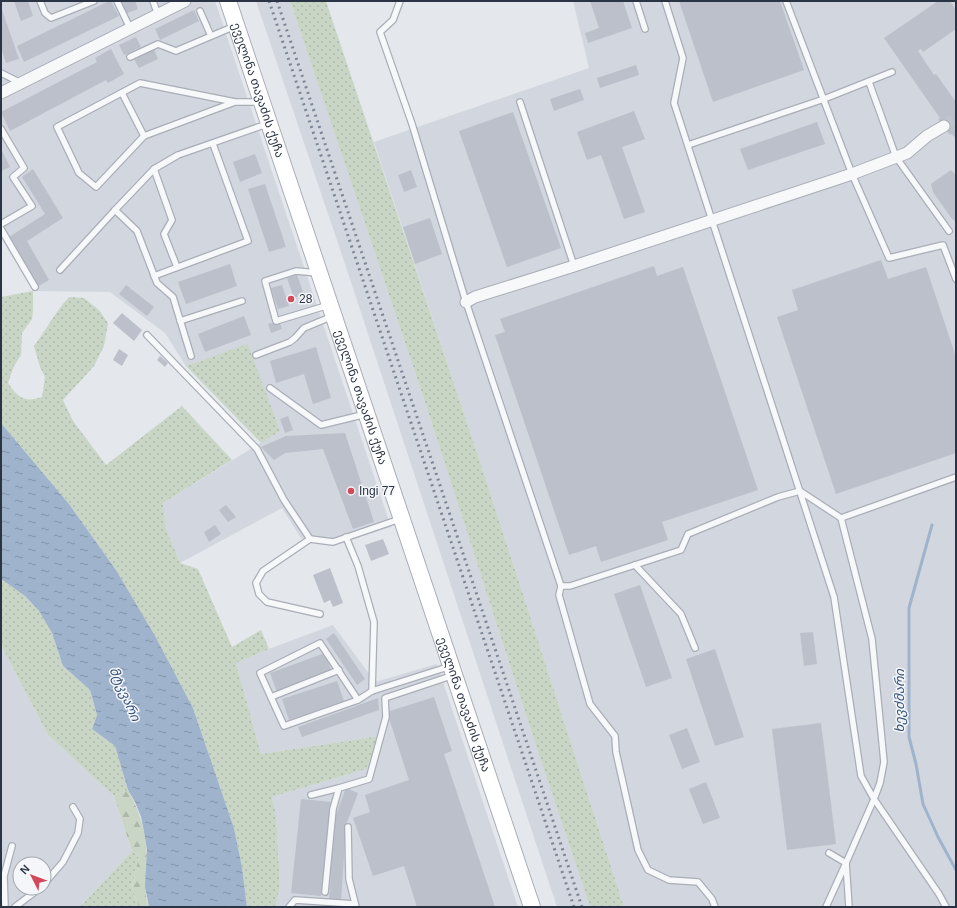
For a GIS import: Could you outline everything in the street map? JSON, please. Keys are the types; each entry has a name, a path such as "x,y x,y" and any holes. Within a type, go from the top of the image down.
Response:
{"main road":[{"name":"ეველინა თავაძის ქუჩა","path":"228,1 532,907"}],"street":[{"path":"1,93 186,1"},
{"path":"466,302 475,297 574,266 852,174 907,153 927,136 944,126"}],"lane":[{"path":"40,1 45,13 51,18 94,1"},
{"path":"117,1 130,28"},
{"path":"153,1 158,14"},
{"path":"400,1 393,20 380,32 412,124 466,302 562,586 559,595 590,704 615,736 616,752 638,850 648,870 669,880 698,882 712,899 715,907"},
{"path":"636,1 645,29"},
{"path":"665,1 683,58 674,103 834,597 861,776 874,799 939,894 946,907"},
{"path":"786,1 852,174 889,258 943,245 956,279"},
{"path":"200,11 211,36"},
{"path":"130,57 158,44 176,51 236,26"},
{"path":"688,146 824,99 892,72"},
{"path":"1,73 21,83"},
{"path":"869,82 896,157 949,231"},
{"path":"235,102 144,136 96,187 80,173 57,127 140,83 235,102 262,102"},
{"path":"122,93 144,136"},
{"path":"520,102 574,266"},
{"path":"60,270 154,169 178,155 269,124"},
{"path":"1,129 24,168 13,177 32,206 1,224"},
{"path":"154,276 248,241 213,144"},
{"path":"154,169 172,220 164,234 177,268"},
{"path":"115,210 137,231 157,283 173,297 191,356"},
{"path":"1,229 35,287"},
{"path":"319,273 296,271 265,281 276,321 331,310"},
{"path":"180,322 242,301"},
{"path":"256,355 290,342 304,328 331,310"},
{"path":"147,335 257,449 284,500 310,539"},
{"path":"270,388 321,425 366,414"},
{"path":"841,518 956,477"},
{"path":"562,586 570,586 681,550 688,534 778,497 800,490"},
{"path":"800,490 841,518 872,639 884,762 880,783 874,799 826,907"},
{"path":"320,614 267,602 259,594 256,582 263,571 310,539 333,542 401,519"},
{"path":"346,537 358,566 374,622 372,691"},
{"path":"635,565 682,614 695,648"},
{"path":"358,700 320,643 260,673 284,726 358,700 372,691 452,670"},
{"path":"271,697 339,670"},
{"path":"311,795 369,779 386,717 385,698 452,670"},
{"path":"325,892 332,809 339,788"},
{"path":"52,875 63,862 78,833 80,819 73,807"},
{"path":"289,907 295,900 356,906 349,879 348,827"},
{"path":"5,907 3,870 12,846"},
{"path":"829,853 846,863"},
{"path":"846,863 849,907"},
{"path":"15,907 29,896"}],"shaded area":[{"path":"1,1 215,1 391,527 331,546 301,538 282,508 180,563 166,529 163,503 280,431 248,345 186,366 165,333 110,292 33,291 1,237"},
{"path":"256,1 290,1 421,390 538,752 590,907 557,907 345,264"},
{"path":"573,1 956,1 956,907 624,907 477,452 374,142 589,68"},
{"path":"333,625 375,682 437,664 518,907 277,907 276,904 280,886 276,815 272,797 366,769 380,736 261,754 236,663"},
{"path":"1,645 48,735 114,796 132,851 80,907 1,907"}],"green space":[{"path":"290,1 326,1 477,452 624,907 590,907 538,752 421,390"},
{"path":"33,291 32,319 22,333 21,355 14,366 8,383 19,396 26,399 36,399 42,397 45,377 40,367 34,346 69,297 84,298 99,310 108,323 104,346 94,366 63,400 73,421 106,465 182,406 232,460 163,503 166,529 180,563 198,569 232,647 261,630 269,649 236,663 261,754 380,736 366,769 272,797 276,815 280,886 276,904 277,907 247,907 242,867 234,828 193,708 154,636 116,570 69,504 1,423 1,297"},
{"path":"248,344 280,431 261,443 186,366"},
{"path":"1,579 25,596 39,611 52,633 63,666 90,690 97,715 92,729 115,746 128,790 114,796 48,735 1,645"},
{"path":"128,790 137,809 145,839 147,859 146,893 149,907 139,907 132,887 139,856 132,851 114,796"},
{"path":"132,851 139,856 132,887 139,907 80,907"}],"water":[{"name":"მტკვარი","path":"1,423 69,504 116,570 155,636 193,708 234,828 242,867 247,907 149,907 145,887 147,850 141,817 128,790 115,746 92,729 97,715 90,690 63,666 52,633 39,611 25,596 1,579"}],"building":[{"path":"14,1 28,1 33,16 21,21"},
{"path":"111,1 119,16 24,62 17,46"},
{"path":"120,1 135,1 138,9 125,14"},
{"path":"590,1 623,1 632,28 588,43 585,33 599,28"},
{"path":"679,1 780,1 804,70 713,102"},
{"path":"938,1 950,1 956,10 956,29 923,52 921,49 918,51 934,75 936,74 956,102 956,139 952,134 950,135 938,119 940,118 884,38"},
{"path":"1,7 19,59 6,63 1,47"},
{"path":"194,10 199,21 160,40 155,29"},
{"path":"136,37 141,47 124,55 119,45"},
{"path":"111,49 124,74 108,83 106,80 10,131 1,112 97,62 95,58"},
{"path":"154,49 158,59 139,68 134,59"},
{"path":"636,65 639,75 600,88 597,78"},
{"path":"580,89 584,100 554,111 550,99"},
{"path":"634,111 645,139 622,147 645,212 624,219 601,155 587,160 577,132"},
{"path":"513,112 561,248 507,267 459,131"},
{"path":"817,122 825,144 748,170 740,149"},
{"path":"1,149 10,167 1,171"},
{"path":"255,154 262,173 240,182 233,162"},
{"path":"33,169 63,218 27,241 49,280 37,287 9,237 45,214 22,177"},
{"path":"411,170 417,187 404,192 398,175"},
{"path":"951,170 956,175 956,222 952,219 933,192 931,184"},
{"path":"265,184 286,247 269,252 248,189"},
{"path":"430,218 442,254 415,264 403,227"},
{"path":"881,260 888,279 926,267 956,357 956,453 836,494 777,317 798,310 792,290"},
{"path":"230,264 237,286 186,304 178,282"},
{"path":"654,266 657,276 683,267 758,490 662,522 668,540 601,562 596,546 569,555 495,335 505,332 500,319"},
{"path":"297,275 304,295 294,298 287,278"},
{"path":"126,285 154,307 147,316 119,294"},
{"path":"282,285 289,306 278,309 271,288"},
{"path":"122,313 142,330 134,341 113,323"},
{"path":"244,316 251,335 205,352 198,334"},
{"path":"279,321 282,329 271,333 268,324"},
{"path":"316,347 331,398 313,404 304,374 276,383 270,361"},
{"path":"119,349 128,355 122,366 113,360"},
{"path":"160,356 168,363 165,367 157,360"},
{"path":"288,416 293,430 285,433 280,419"},
{"name":"Ingi 77","path":"345,433 374,522 353,529 323,449 285,453 274,460 261,447 286,436"},
{"path":"226,505 236,517 228,522 219,510"},
{"path":"215,525 221,534 209,542 204,532"},
{"path":"383,539 389,554 371,561 365,545"},
{"path":"330,568 343,603 333,607 330,600 324,603 313,575"},
{"path":"640,585 672,678 646,687 614,594"},
{"path":"813,632 817,664 804,666 800,633"},
{"path":"334,633 365,679 357,685 326,639"},
{"path":"715,649 744,737 715,746 686,659"},
{"path":"325,653 332,673 277,692 270,673"},
{"path":"337,681 344,701 289,720 282,699"},
{"path":"434,697 452,751 444,754 495,907 417,907 404,866 373,876 353,818 370,812 365,795 409,780 387,712"},
{"path":"378,698 379,710 302,737 298,727"},
{"path":"821,723 836,844 787,850 772,729"},
{"path":"687,728 700,762 682,769 669,735"},
{"path":"706,782 720,818 703,824 689,789"},
{"path":"346,788 358,793 346,825 341,902 329,901 334,820"},
{"path":"301,799 331,802 321,896 291,893"}],"waterway":[{"name":"ხევძმარი","path":"932,525 909,608 909,737 916,764 923,804 938,837 956,870"}],"tunnel":[{"path":"944,126 956,117"}],"railway":[{"path":"269,1 574,907"},
{"path":"277,1 582,907"}],"place":[{"name":"28","path":"291,299"},
{"name":"Ingi 77","path":"351,491"}]}
